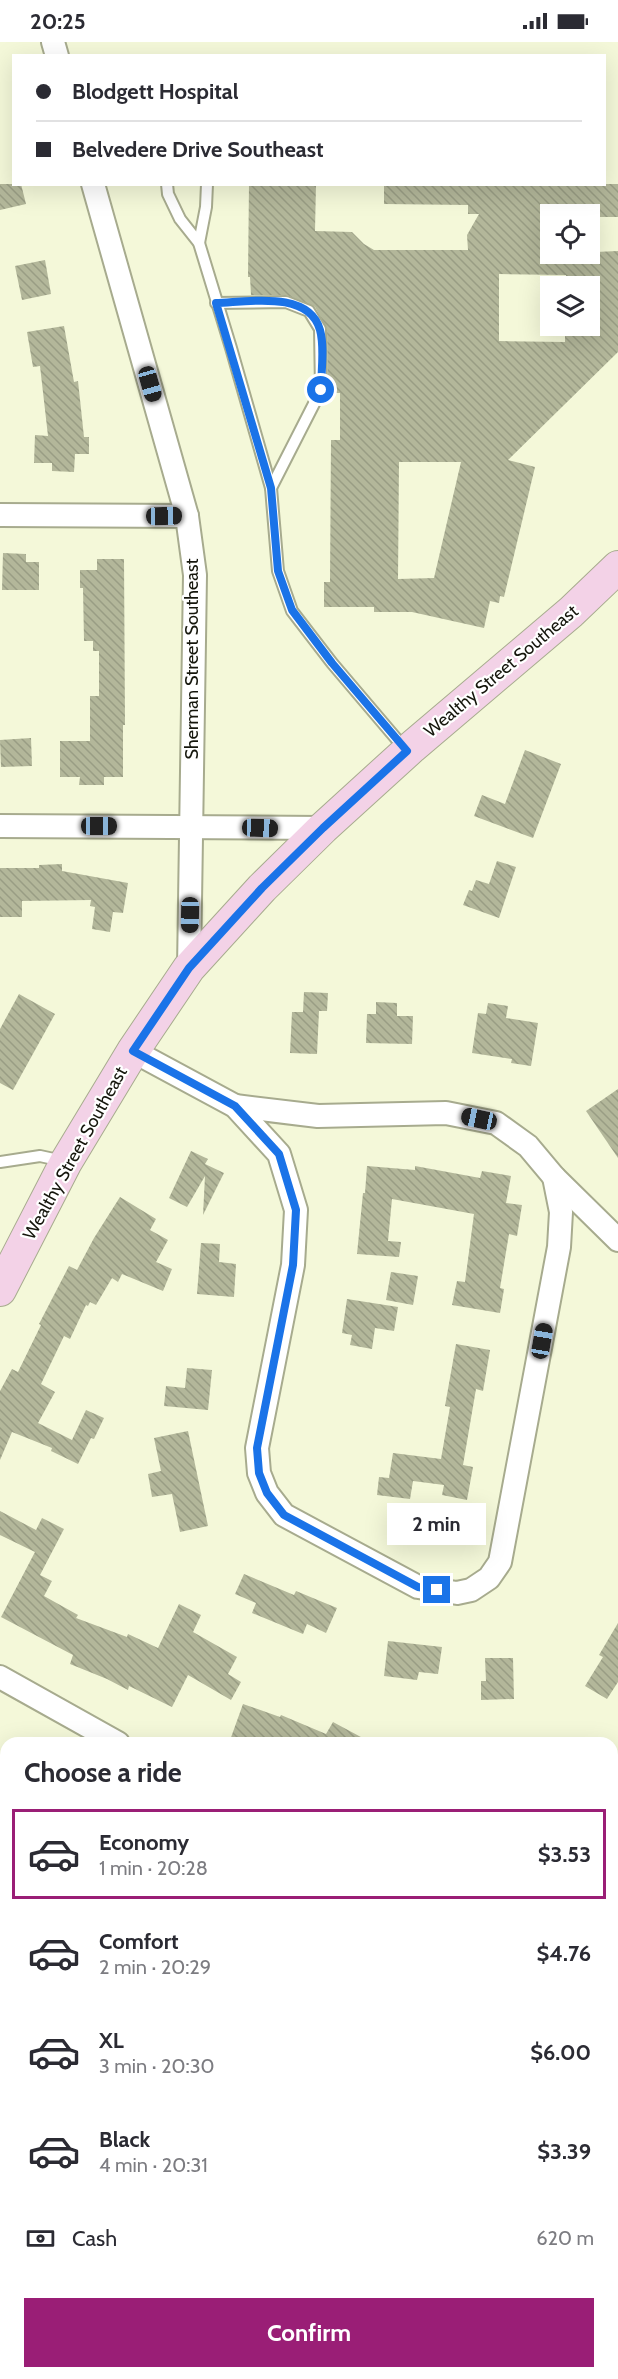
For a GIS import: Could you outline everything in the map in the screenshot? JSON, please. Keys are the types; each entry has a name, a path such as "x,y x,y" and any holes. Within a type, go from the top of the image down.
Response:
{"main road":[{"name":"Wealthy Street Southeast","path":"0,1290 66,1161 133,1051 189,968 262,888 323,828 407,751 571,612 618,567"},
{"path":"612,2379 618,2379"}],"street":[{"name":"Sherman Street Southeast","path":"94,186 187,516 195,575 189,968"},
{"path":"0,515 187,516"},
{"path":"0,826 323,828"},
{"path":"133,1051 235,1106 279,1154 296,1210 293,1265 257,1448 259,1473 267,1493 284,1515 418,1587 457,1593 471,1590 489,1578 500,1562 559,1247 561,1212 554,1177"},
{"path":"235,1106 318,1116 446,1113 496,1123 528,1146 554,1177 618,1240"},
{"path":"0,1677 107,1737"}],"lane":[{"path":"167,186 168,194 180,219 199,243 271,488 278,571 292,610 332,663 407,751"},
{"path":"199,243 207,207 207,186"},
{"path":"216,303 286,302 309,311 320,328 321,390 271,488"},
{"path":"0,1162 40,1156 66,1161"}],"building":[{"path":"0,184 22,186 26,204 0,210"},
{"path":"606,184 618,184 618,217 600,217 600,204 540,204 540,264 600,264 600,252 618,251 618,352 508,460 535,467 504,597 500,596 499,603 490,601 484,628 412,612 374,612 374,607 324,607 324,582 330,582 331,440 340,440 340,393 328,393 327,329 315,307 286,295 251,295 250,277 248,277 249,186 316,186 315,231 352,232 374,250 468,250 467,235 479,214 468,214 468,205 384,204 384,186 606,186","holes":["399,462 461,462 434,578 398,579"]},
{"path":"45,260 51,294 22,300 15,266"},
{"path":"64,326 74,382 78,381 84,437 89,437 89,454 75,454 74,472 52,471 52,463 34,463 35,435 48,436 40,366 33,367 27,332"},
{"path":"3,553 26,554 26,562 39,562 39,590 2,590"},
{"path":"97,559 124,559 123,777 104,777 104,785 79,785 80,777 60,777 60,741 90,741 90,696 99,696 99,651 93,651 93,641 84,641 83,588 80,588 80,570 97,570"},
{"path":"31,738 32,766 1,767 0,740"},
{"path":"525,750 561,764 533,838 474,816 482,795 505,804"},
{"path":"497,861 516,867 499,918 463,905 476,880 489,884"},
{"path":"62,864 62,871 128,883 123,913 113,912 110,932 92,929 95,907 90,906 91,900 22,901 22,917 0,917 0,868 39,868 39,865"},
{"path":"304,992 328,993 327,1011 319,1011 317,1054 290,1053 292,1012 303,1012"},
{"path":"19,994 55,1014 13,1090 0,1083 0,1029"},
{"path":"376,1002 397,1003 397,1016 413,1016 412,1044 366,1043 367,1014 376,1014"},
{"path":"488,1003 508,1006 506,1018 538,1023 531,1066 511,1063 512,1059 472,1053 478,1013 486,1014"},
{"path":"618,1089 618,1158 586,1111"},
{"path":"191,1151 208,1159 205,1164 224,1173 203,1215 205,1176 187,1207 169,1198"},
{"path":"367,1166 415,1170 415,1166 480,1178 482,1171 511,1176 506,1203 522,1205 517,1236 509,1234 500,1288 504,1289 500,1313 452,1305 457,1281 465,1282 474,1214 392,1199 388,1241 401,1242 399,1257 357,1254"},
{"path":"120,1197 156,1219 150,1230 168,1240 156,1262 172,1269 163,1291 122,1274 118,1282 112,1278 96,1305 90,1302 88,1306 86,1305 70,1339 64,1336 41,1384 55,1392 38,1423 72,1440 86,1410 104,1418 78,1464 51,1451 52,1448 12,1432 0,1460 0,1391 12,1369 18,1372 41,1325 39,1324 69,1266 77,1270"},
{"path":"201,1243 220,1244 219,1262 236,1264 234,1297 197,1294"},
{"path":"391,1272 418,1276 413,1305 386,1300"},
{"path":"347,1299 398,1307 394,1331 375,1328 372,1349 350,1345 352,1335 342,1333"},
{"path":"456,1344 490,1350 483,1391 476,1389 463,1465 473,1467 467,1500 442,1495 444,1485 413,1481 410,1499 377,1495 379,1477 389,1478 393,1453 441,1459 450,1407 445,1406"},
{"path":"187,1368 212,1370 208,1410 164,1406 166,1386 185,1388"},
{"path":"188,1431 208,1526 180,1532 172,1494 152,1497 148,1474 161,1471 154,1438"},
{"path":"0,1511 36,1530 42,1518 64,1529 40,1575 52,1581 44,1596 78,1615 76,1618 127,1637 128,1634 158,1648 179,1604 201,1615 193,1632 237,1657 228,1674 241,1682 231,1700 188,1675 172,1707 129,1686 128,1690 70,1664 73,1655 1,1617 35,1552 0,1535"},
{"path":"244,1574 294,1595 296,1591 337,1608 326,1633 307,1624 303,1634 252,1613 256,1603 235,1594"},
{"path":"618,1623 618,1682 607,1699 585,1686 603,1657 599,1655"},
{"path":"388,1641 442,1647 438,1674 419,1672 417,1680 384,1676"},
{"path":"485,1658 513,1658 514,1699 481,1700 481,1681 486,1681"},
{"path":"243,1704 280,1717 281,1715 326,1734 333,1722 361,1737 231,1737"}],"route":[{"path":"321,390 322,338 316,319 309,311 299,305 286,302 216,303 271,488 278,571 292,610 332,663 407,751 262,888 189,968 133,1051 235,1106 279,1154 296,1210 293,1265 257,1448 259,1473 267,1493 284,1515 418,1587 437,1590"}]}
